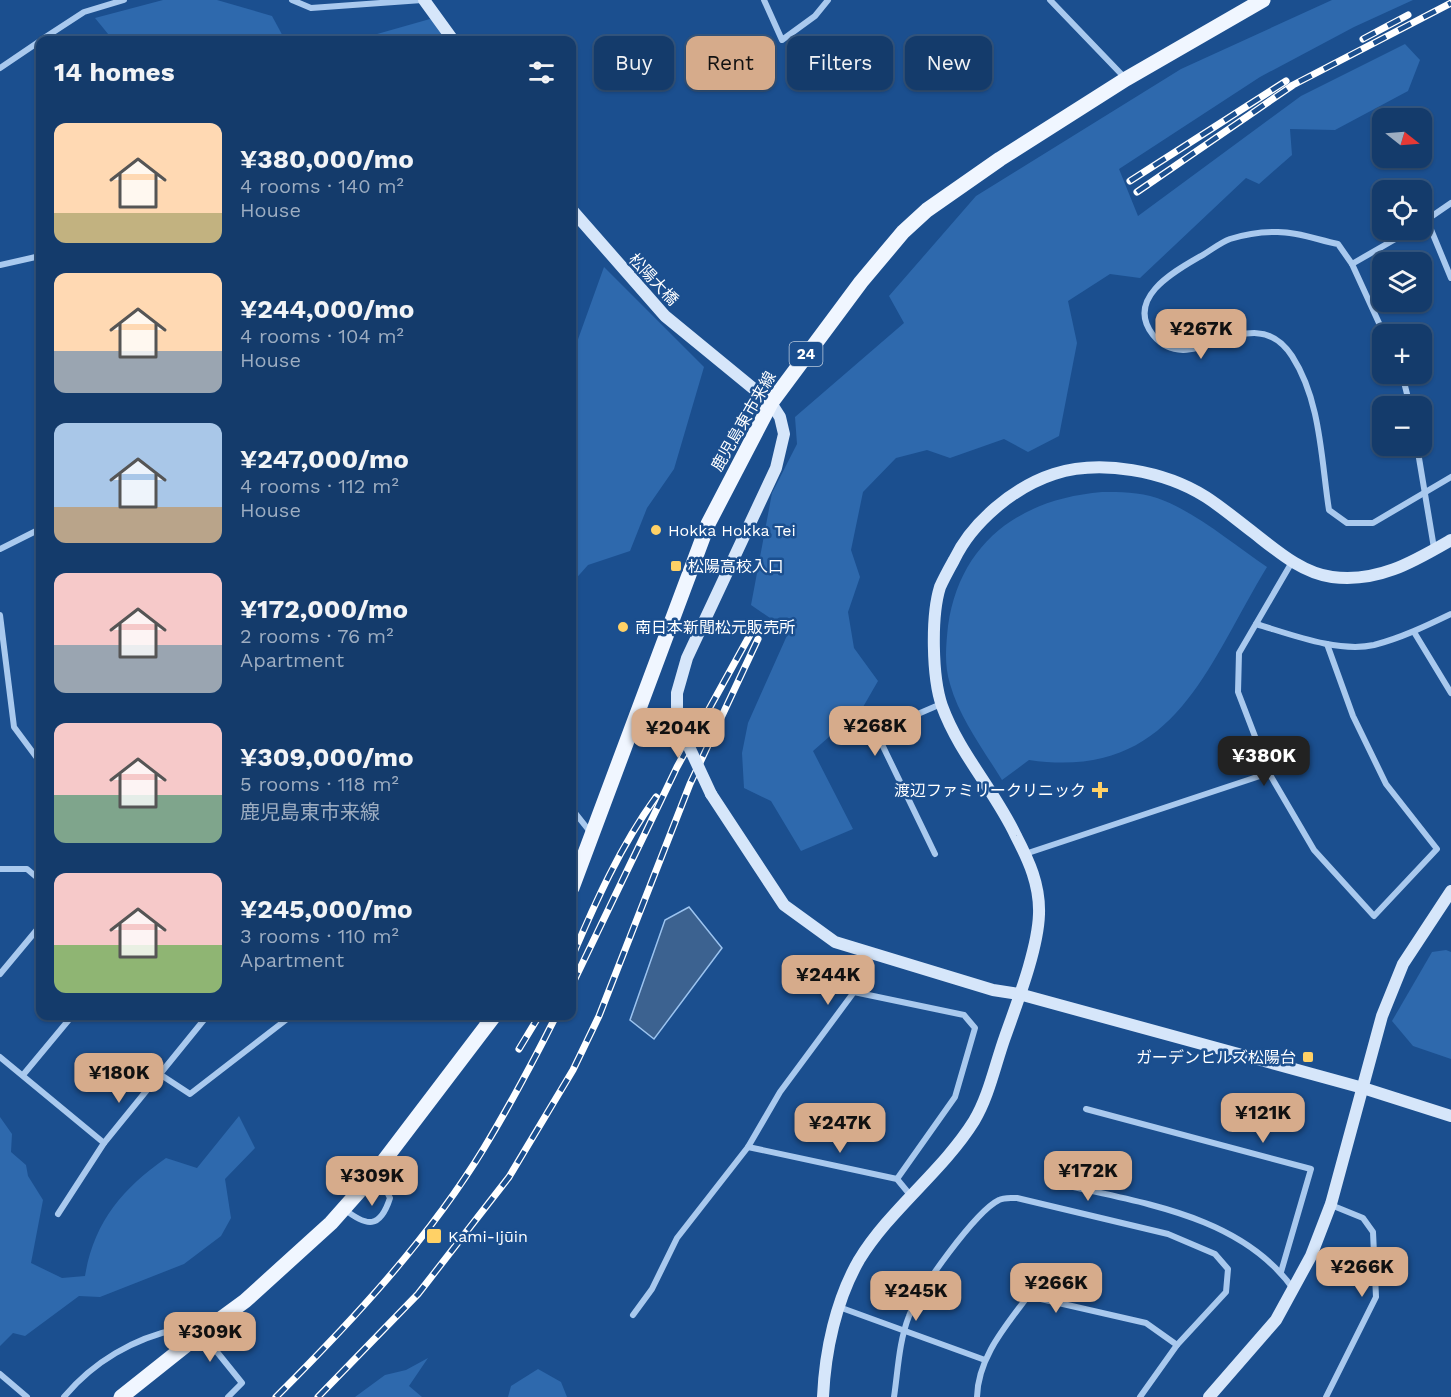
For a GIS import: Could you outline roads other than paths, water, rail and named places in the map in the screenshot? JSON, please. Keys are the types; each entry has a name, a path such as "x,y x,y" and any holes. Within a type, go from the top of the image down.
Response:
{"main road":[{"name":"鹿児島東市来線","path":"576,878 708,524 771,403 861,282 903,232 927,210 1000,159 1126,79 1263,0"},
{"path":"121,1397 245,1301 343,1208 370,1179 485,1020"}],"street":[{"path":"48,36 84,12 123,0"},
{"path":"292,0 311,8 423,0 450,36"},
{"path":"764,0 782,40 815,15 828,0"},
{"path":"1050,0 1126,79"},
{"path":"0,68 36,44"},
{"path":"1432,216 1451,203"},
{"name":"松陽大橋","path":"576,215 665,316 771,403"},
{"path":"1379,324 1352,264 1338,244 1276,231 1229,240 1161,281 1146,310 1147,322 1153,334 1167,348 1180,351 1195,349 1240,333 1269,336 1280,343 1302,375 1320,430 1329,510 1347,524 1374,523 1451,477"},
{"path":"1432,238 1451,278"},
{"path":"1352,264 1394,240"},
{"path":"0,265 36,257"},
{"path":"771,403 783,425 783,448 776,468 687,658 677,693 677,712 684,736 711,794 740,842 784,905 835,942 993,990 1019,994 1363,1088 1451,1116"},
{"path":"1420,456 1435,550"},
{"path":"823,1397 828,1353 839,1307 860,1258 951,1152 976,1119 1019,994 1039,915 1035,878 1025,854 1005,812 973,765 941,704 935,650 935,611 941,586 958,550 1000,505 1040,480 1056,473 1095,467 1120,468 1171,481 1204,495 1292,562 1329,577 1357,577 1401,569 1451,540"},
{"path":"0,549 36,531"},
{"path":"1292,562 1239,653 1238,692 1269,773 1314,850 1374,916 1437,849 1386,784 1353,716 1327,644"},
{"path":"1256,624 1327,644 1371,645 1414,632 1451,614"},
{"path":"0,615 14,727 36,757"},
{"path":"1414,632 1451,693"},
{"path":"935,854 876,732 941,704"},
{"path":"1025,854 1269,773"},
{"path":"576,814 593,836"},
{"path":"0,869 27,869 36,877"},
{"path":"1209,1397 1254,1348 1294,1290 1311,1256 1331,1204 1382,1016 1403,964 1451,891"},
{"path":"0,974 36,931"},
{"path":"633,1315 652,1289 677,1238 748,1147 780,1092 854,992 964,1015 975,1028 955,1097 897,1179"},
{"path":"23,1075 69,1020"},
{"path":"58,1214 104,1143 201,1022 199,1020"},
{"path":"158,1073 190,1094 286,1020"},
{"path":"0,1057 104,1143"},
{"path":"1086,1109 1311,1169 1281,1272"},
{"path":"748,1147 897,1179 911,1197"},
{"path":"343,1208 363,1222 375,1222 379,1219 390,1198 386,1190 370,1179"},
{"path":"1069,1186 1176,1211 1222,1230 1281,1272 1294,1290"},
{"path":"894,1397 904,1330 909,1313 939,1266 989,1206 1001,1199 1017,1198 1168,1234 1215,1254 1228,1269 1226,1293 1177,1345 1140,1397"},
{"path":"1326,1397 1376,1297 1373,1232 1363,1218 1331,1204"},
{"path":"977,1397 985,1360 993,1344 1028,1296 1146,1323 1177,1345"},
{"path":"839,1307 985,1360"},
{"path":"64,1397 77,1382 104,1361 152,1335 178,1329 188,1343"},
{"path":"204,1331 209,1342 242,1383 228,1397"},
{"path":"0,1374 27,1397"}],"railway":[{"path":"1137,192 1293,85 1451,3"},
{"path":"1363,39 1408,15"},
{"path":"1130,181 1286,81"},
{"path":"576,977 677,767 751,633"},
{"path":"318,1397 418,1294 509,1177 573,1070 599,1016 690,784 758,639"},
{"path":"576,948 620,855 656,797"},
{"path":"519,1049 537,1020"},
{"path":"276,1397 388,1278 439,1215 494,1132 554,1020"}],"place":[{"name":"Hokka Hokka Tei","path":"656,530"},
{"name":"松陽高校入口","path":"676,566"},
{"name":"南日本新聞松元販売所","path":"623,627"},
{"name":"渡辺ファミリークリニック","path":"1100,790"},
{"name":"ガーデンヒルズ松陽台","path":"1308,1057"},
{"name":"Kami-Ijūin","path":"434,1236"}]}
